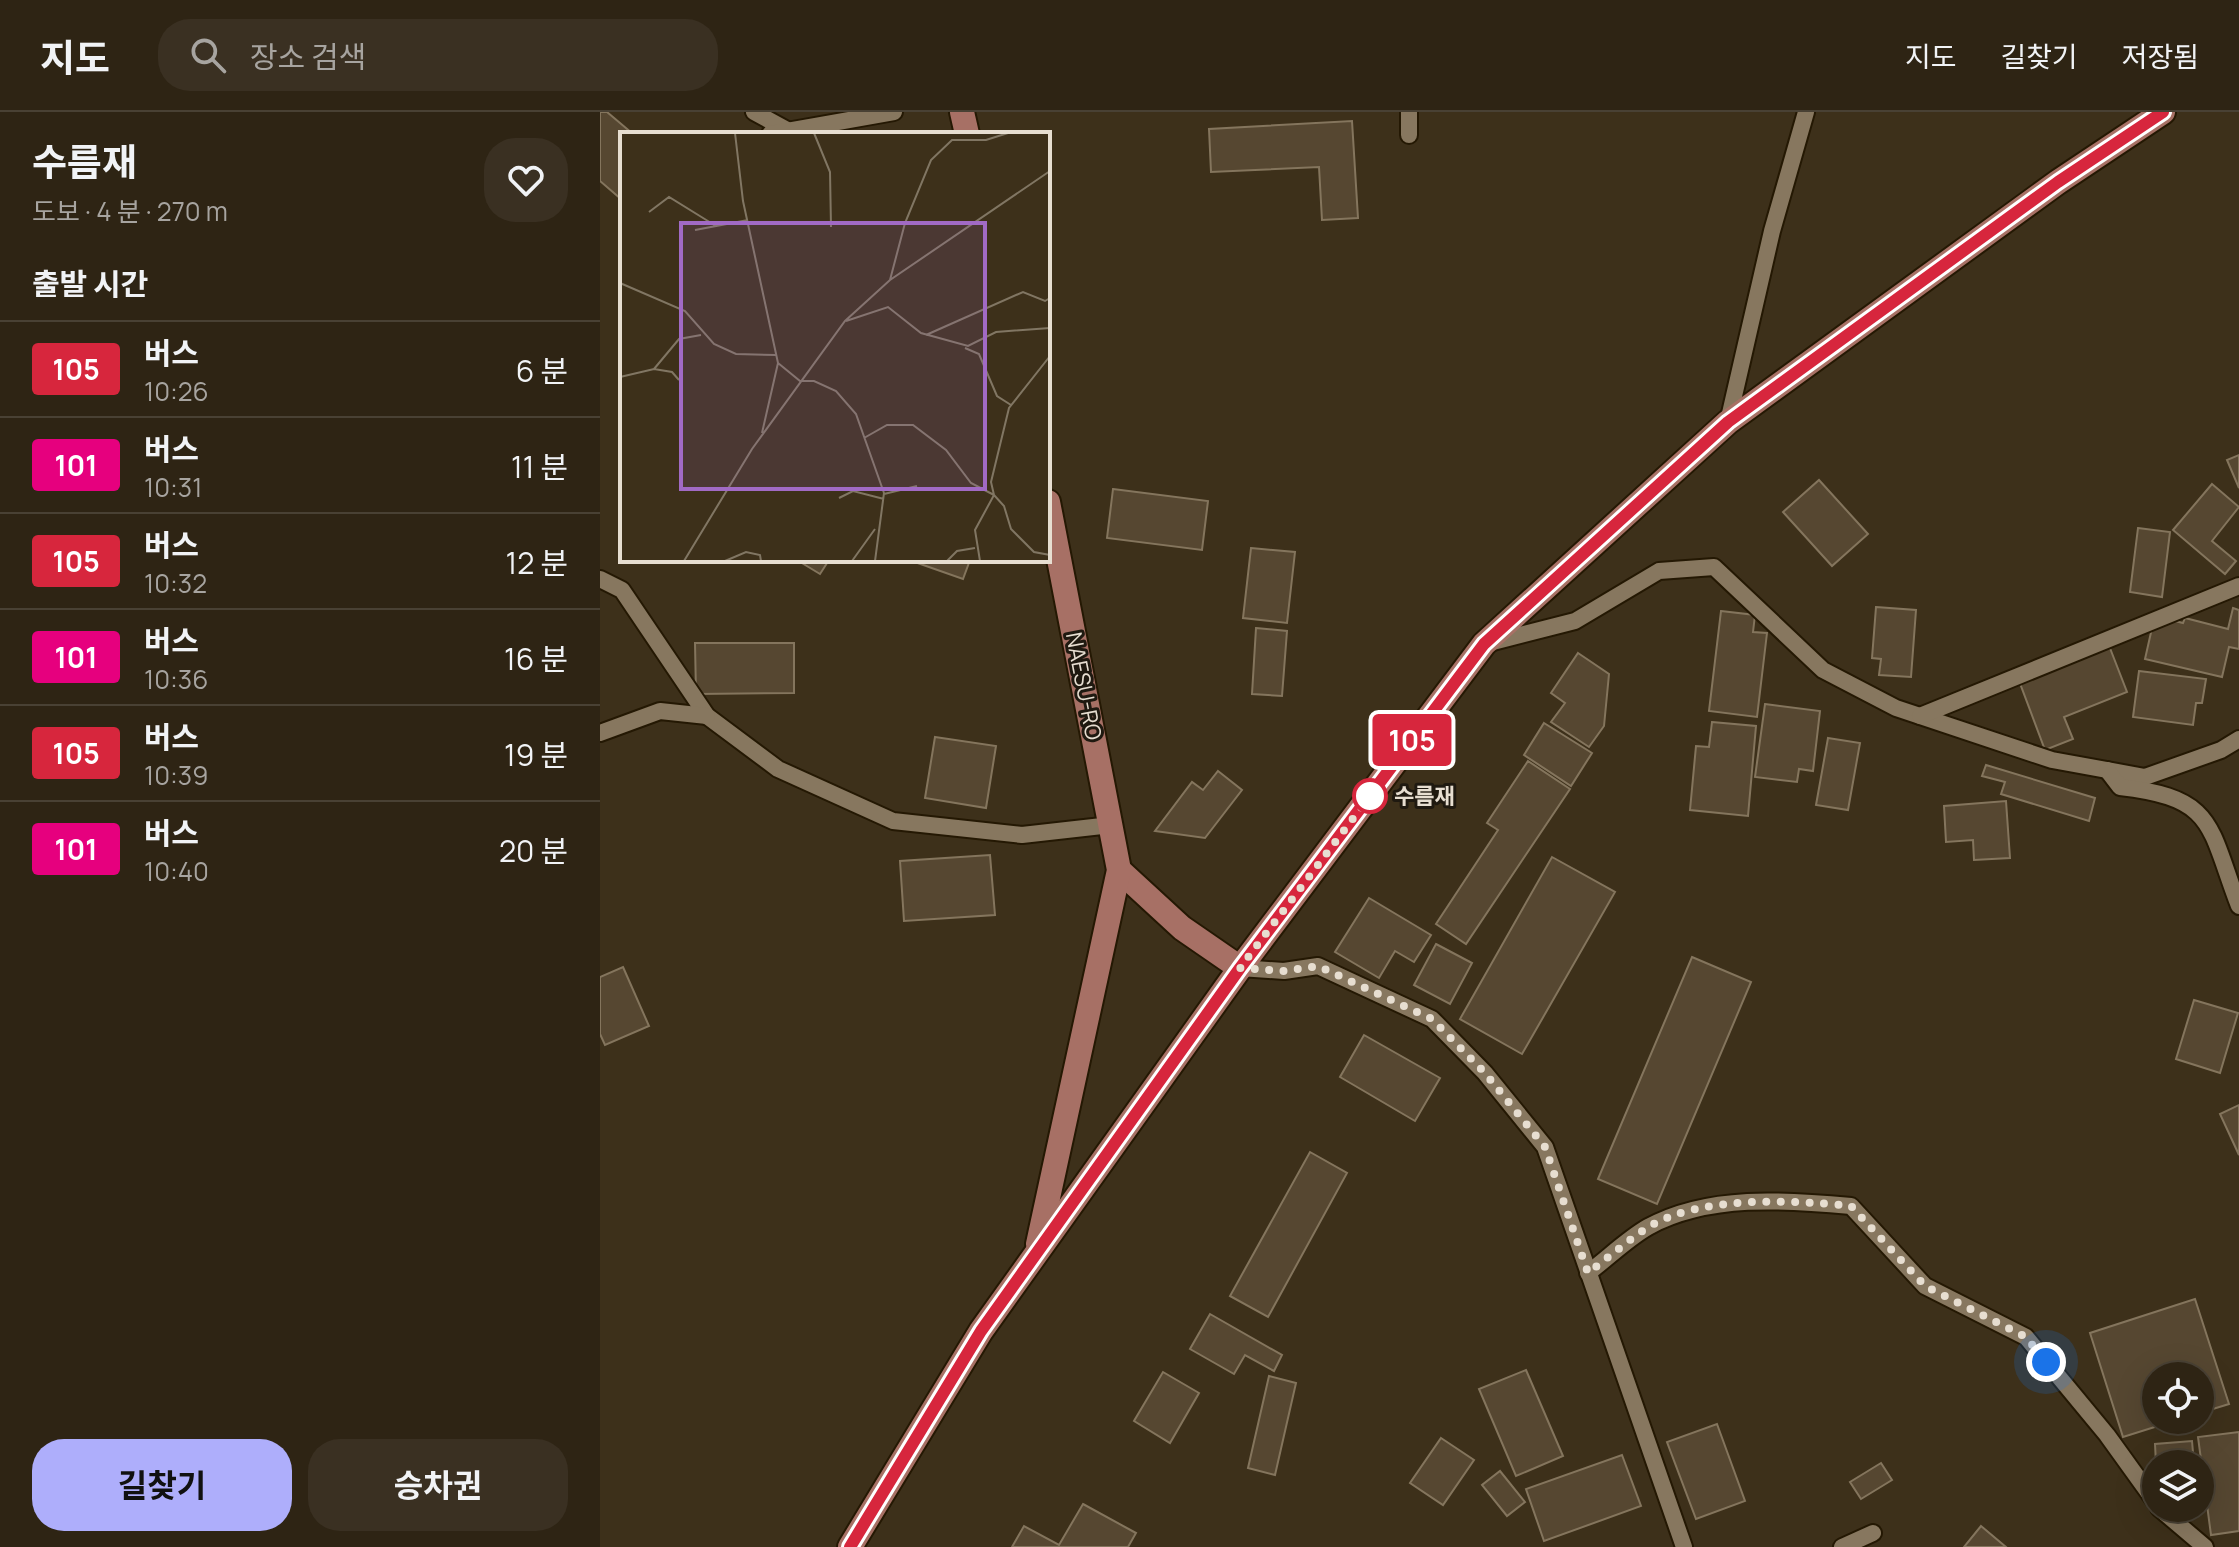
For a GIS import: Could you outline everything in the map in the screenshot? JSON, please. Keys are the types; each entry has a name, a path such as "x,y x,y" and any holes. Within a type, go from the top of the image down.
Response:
{"main road":[{"path":"962,112 967,132"},
{"path":"850,1547 981,1331 1240,968 1484,644 1728,422 2058,182 2163,112"},
{"name":"NAESU-RO","path":"1050,512 1119,870"},
{"path":"1119,870 1182,928 1240,968"},
{"path":"1036,1253 1119,870"}],"lane":[{"path":"754,112 789,131"},
{"path":"783,132 894,112"},
{"path":"1409,112 1409,135"},
{"path":"1728,422 1772,231 1806,112"},
{"path":"1484,644 1575,621 1659,571 1714,567 1823,670 1896,708 2052,760 2145,777 2221,750 2239,739"},
{"path":"600,579 622,590 707,716 778,769 893,821 1022,835 1111,825"},
{"path":"1920,716 2239,586"},
{"path":"600,733 660,711 707,716"},
{"path":"2107,770 2120,787 2161,792 2192,806 2206,820 2239,906"},
{"path":"1240,968 1284,971 1318,966 1432,1019 1485,1073 1545,1147 1684,1547"},
{"path":"1588,1273 1649,1227 1708,1207 1789,1200 1851,1206 1925,1286 2026,1337 2107,1435 2142,1484"},
{"path":"2176,1522 2205,1547"},
{"path":"1842,1547 1873,1533"}],"building":[{"path":"600,112 607,112 631,132 620,132 620,198 600,181"},
{"path":"1352,121 1358,218 1322,220 1319,167 1211,172 1209,129"},
{"path":"2239,455 2239,488 2227,460"},
{"path":"1819,480 1868,534 1832,566 1783,512"},
{"path":"2212,484 2239,507 2212,541 2236,561 2225,574 2173,530"},
{"path":"1113,489 1208,501 1202,550 1107,538"},
{"path":"2138,528 2170,532 2162,597 2130,592"},
{"path":"1251,548 1295,552 1287,623 1243,618"},
{"path":"800,562 828,562 820,574"},
{"path":"915,562 969,562 963,579"},
{"path":"1876,607 1916,610 1911,677 1879,675 1881,659 1872,658"},
{"path":"2233,608 2239,610 2239,649 2229,647 2222,677 2145,659 2152,628 2167,619 2183,623 2185,618 2228,629"},
{"path":"1721,611 1755,615 1753,632 1767,633 1757,717 1709,711"},
{"path":"1256,628 1287,631 1282,696 1252,694"},
{"path":"695,643 794,643 794,693 696,694"},
{"path":"2108,643 2127,692 2064,717 2073,739 2045,750 2018,678"},
{"path":"1578,653 1609,674 1604,726 1589,747 1551,722 1565,703 1551,693"},
{"path":"2139,671 2206,679 2202,703 2196,703 2193,725 2133,717"},
{"path":"1765,704 1820,711 1813,771 1799,769 1797,782 1755,777"},
{"path":"1712,722 1756,726 1748,816 1690,810 1696,746 1709,747"},
{"path":"1544,723 1592,753 1571,786 1524,755"},
{"path":"935,737 996,746 986,808 925,798"},
{"path":"1828,738 1860,743 1848,810 1816,805"},
{"path":"1528,761 1570,789 1466,944 1436,924 1498,830 1487,823"},
{"path":"1986,765 2095,798 2089,821 2001,794 2005,782 1982,776"},
{"path":"1218,771 1242,790 1205,838 1155,831 1192,782 1203,790"},
{"path":"2006,801 2010,858 1974,860 1973,840 1946,842 1944,806"},
{"path":"990,855 995,915 904,921 900,861"},
{"path":"1552,857 1615,892 1522,1054 1460,1019"},
{"path":"1369,898 1431,935 1414,962 1395,951 1379,978 1335,952"},
{"path":"1436,944 1472,963 1450,1004 1414,985"},
{"path":"1692,957 1751,982 1657,1204 1598,1179"},
{"path":"623,967 649,1026 605,1045 600,1034 600,977"},
{"path":"2194,1000 2238,1013 2220,1073 2176,1059"},
{"path":"1364,1035 1440,1078 1415,1121 1340,1077"},
{"path":"2239,1105 2239,1155 2220,1114"},
{"path":"1310,1152 1347,1173 1268,1317 1230,1296"},
{"path":"2195,1299 2229,1404 2214,1409 2214,1362 2142,1362 2142,1431 2123,1437 2090,1333"},
{"path":"1210,1314 1282,1355 1274,1371 1245,1355 1234,1374 1190,1349"},
{"path":"1526,1370 1563,1456 1516,1476 1479,1389"},
{"path":"1163,1372 1199,1393 1170,1443 1134,1421"},
{"path":"1269,1376 1296,1383 1275,1475 1248,1468"},
{"path":"1717,1424 1745,1501 1696,1519 1667,1442"},
{"path":"2239,1432 2239,1531 2211,1535 2209,1522 2214,1522 2214,1450 2200,1450 2198,1437"},
{"path":"1441,1438 1474,1460 1443,1505 1410,1483"},
{"path":"2192,1441 2193,1450 2155,1450 2155,1444"},
{"path":"1622,1455 1641,1506 1544,1541 1526,1489"},
{"path":"1881,1463 1892,1480 1861,1499 1850,1482"},
{"path":"1500,1471 1525,1502 1507,1516 1482,1485"},
{"path":"1083,1504 1136,1533 1128,1547 1012,1547 1024,1526 1059,1545"},
{"path":"1981,1526 2006,1547 1964,1547"}],"bus line":[{"name":"105","path":"850,1547 981,1331 1240,968 1484,644 1728,422 2058,182 2163,112"}],"place":[{"name":"수름재","path":"1370,796"}],"route":[{"path":"1370,796 1240,968 1284,971 1318,966 1432,1019 1485,1073 1545,1147 1588,1273 1649,1227 1708,1207 1789,1200 1851,1206 1925,1286 2026,1337 2046,1362"}]}
